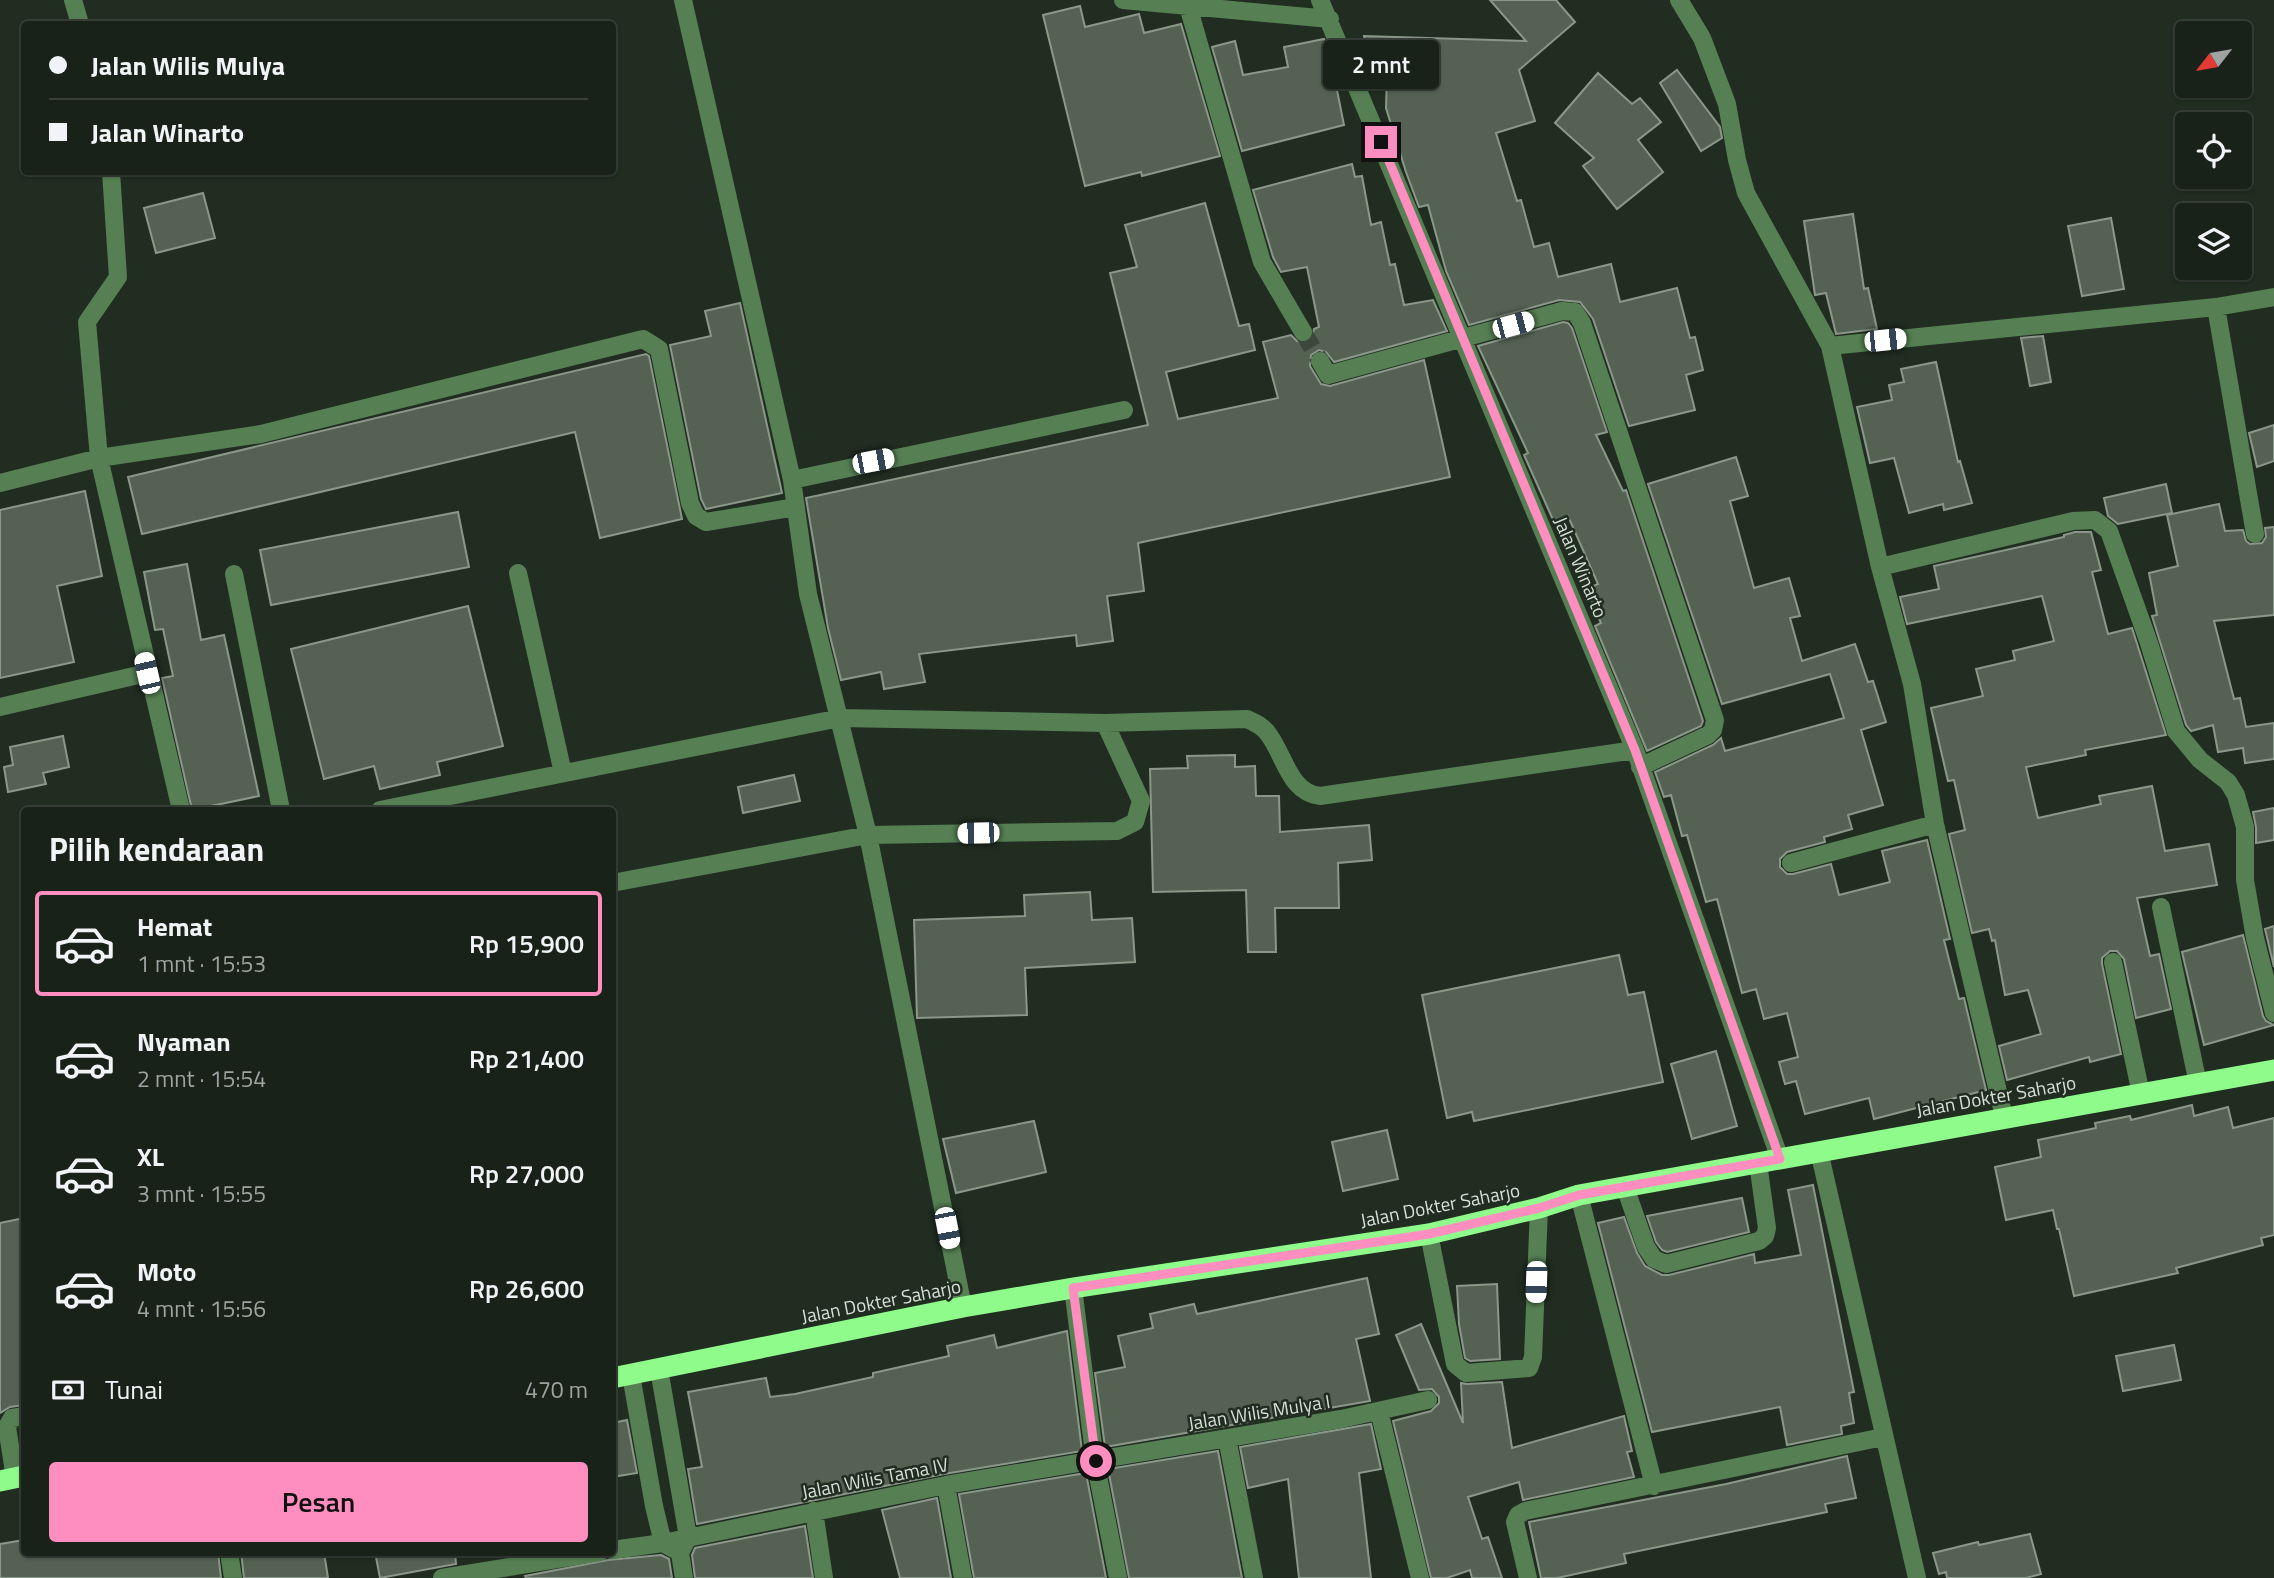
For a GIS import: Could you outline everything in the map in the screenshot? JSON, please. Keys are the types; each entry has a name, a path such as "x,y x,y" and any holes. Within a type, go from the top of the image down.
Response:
{"highway":[{"name":"Jalan Dokter Saharjo","path":"622,1376 963,1307 1429,1234 1539,1208 1579,1195 1625,1186 2274,1070"}],"street":[{"path":"73,0 79,21"},
{"path":"683,0 792,480 808,594 868,835 963,1307"},
{"path":"1123,0 1330,19"},
{"name":"Jalan Winarto","path":"1320,0 1638,759 1780,1159"},
{"path":"1679,0 1702,38 1727,104 1746,193 1830,345 1880,567 1912,684 1936,824 2004,1117"},
{"path":"1188,6 1262,262 1303,332"},
{"path":"111,175 118,277 87,322 99,458 180,807"},
{"path":"1830,345 2216,307 2274,298"},
{"path":"2216,307 2255,534"},
{"path":"395,807 840,718 1105,723 1247,719 1269,734 1298,786 1308,794 1320,796 1638,759 1708,735 1713,730 1715,720 1582,323 1575,312 1562,311 1464,339 1324,368"},
{"path":"0,483 99,458 261,434 643,339 659,349 690,503 696,516 706,522 796,508"},
{"path":"792,480 1124,410"},
{"path":"1880,567 2073,521 2095,520 2109,531 2149,643 2176,731 2200,760 2228,782 2236,795 2245,827 2245,880 2255,938 2274,1013"},
{"path":"518,573 563,773"},
{"path":"234,574 280,807"},
{"path":"0,707 147,673"},
{"path":"616,882 868,835 1117,831 1135,822 1141,801 1105,723"},
{"path":"1791,863 1936,824"},
{"path":"2161,907 2198,1084"},
{"path":"2113,962 2141,1094"},
{"path":"1819,1151 1917,1578"},
{"path":"1625,1186 1646,1247 1654,1259 1666,1264 1759,1241 1765,1236 1758,1163"},
{"path":"1579,1195 1654,1486"},
{"path":"1429,1234 1455,1364 1466,1373 1529,1368 1533,1357 1539,1208"},
{"path":"1073,1288 1096,1461 1118,1578"},
{"path":"659,1369 684,1545 684,1578"},
{"path":"622,1376 663,1543"},
{"name":"Jalan Wilis Mulya I","path":"1096,1461 1428,1400"},
{"path":"1378,1411 1420,1578"},
{"path":"13,1478 7,1427 12,1418 21,1416"},
{"path":"1528,1578 1515,1522 1525,1511 1883,1437"},
{"path":"1227,1438 1254,1578"},
{"name":"Jalan Wilis Tama IV","path":"684,1545 814,1511 946,1485 1096,1461"},
{"path":"946,1485 963,1578"},
{"path":"814,1511 824,1578"},
{"path":"616,1549 663,1543 684,1545"},
{"path":"230,1556 233,1578"},
{"path":"442,1578 518,1571 583,1556"}],"building":[{"path":"1490,0 1556,0 1575,22 1519,70 1535,121 1496,133 1517,201 1521,200 1534,247 1549,243 1558,277 1611,264 1620,302 1677,288 1690,338 1695,337 1703,370 1686,375 1695,410 1629,426 1593,319 1580,302 1559,300 1469,325 1446,271 1428,205 1419,207 1406,172 1386,108 1387,74 1375,73 1364,36 1526,41"},
{"path":"1080,6 1085,27 1139,14 1144,33 1181,24 1220,156 1142,176 1141,172 1085,186 1043,15"},
{"path":"1324,39 1329,50 1344,125 1242,151 1212,47 1235,41 1243,75 1288,67 1284,47"},
{"path":"1677,70 1720,127 1722,138 1701,151 1660,83"},
{"path":"1598,73 1632,104 1640,98 1661,122 1638,140 1663,172 1617,209 1583,166 1594,158 1555,123"},
{"path":"1352,164 1355,177 1362,176 1371,225 1381,222 1390,265 1395,264 1404,305 1433,300 1447,331 1334,362 1326,352 1319,350 1311,355 1310,366 1321,384 1330,386 1424,360 1450,477 1138,543 1144,591 1107,596 1113,641 1077,646 1076,635 919,654 925,682 884,689 881,672 841,680 828,628 806,498 1148,425 1110,273 1137,267 1125,225 1205,203 1239,326 1249,324 1255,350 1166,372 1178,419 1278,398 1263,342 1291,335 1304,343 1312,338 1314,329 1319,327 1307,267 1281,272 1273,257 1253,190"},
{"path":"203,193 215,238 156,253 144,208"},
{"path":"1853,214 1864,289 1868,288 1877,329 1836,334 1826,293 1815,295 1804,221"},
{"path":"2111,218 2124,289 2082,296 2068,226"},
{"path":"740,303 782,493 706,509 701,499 670,345 711,336 705,311"},
{"path":"1563,322 1572,328 1607,432 1596,435 1623,491 1626,490 1703,721 1701,726 1647,751 1595,626 1601,623 1586,589 1598,584 1568,516 1554,522 1524,455 1528,453 1478,346"},
{"path":"2043,336 2051,382 2030,386 2021,338"},
{"path":"646,354 649,356 682,519 600,538 575,432 142,534 128,477"},
{"path":"1936,362 1958,462 1960,461 1972,503 1944,510 1943,504 1909,513 1894,458 1870,463 1857,407 1892,400 1889,385 1904,382 1901,369"},
{"path":"2274,425 2274,461 2257,467 2249,433"},
{"path":"1736,457 1748,496 1730,501 1754,588 1789,578 1800,616 1790,618 1802,661 1855,644 1868,682 1873,681 1886,722 1861,730 1883,805 1848,815 1852,829 1824,837 1825,842 1787,852 1780,859 1780,867 1787,874 1793,874 1831,864 1839,895 1890,882 1882,851 1927,840 1950,939 1944,940 1959,999 1964,998 1986,1090 1874,1119 1869,1098 1805,1114 1796,1081 1785,1084 1779,1062 1798,1057 1787,1013 1764,1019 1756,989 1742,993 1717,899 1706,902 1687,835 1682,836 1671,795 1664,797 1655,772 1713,745 1721,738 1725,751 1844,718 1830,674 1722,704 1648,484"},
{"path":"2166,484 2172,513 2118,524 2108,516 2104,498"},
{"path":"85,491 102,576 57,586 74,662 0,678 0,510"},
{"path":"2219,504 2225,531 2243,530 2246,541 2250,544 2262,543 2266,537 2265,528 2274,527 2274,615 2214,621 2234,699 2240,698 2246,727 2274,723 2274,759 2245,763 2243,748 2218,752 2213,725 2191,731 2186,725 2152,616 2157,615 2149,573 2178,566 2167,515"},
{"path":"458,512 469,567 271,605 260,550"},
{"path":"2075,532 2091,532 2101,570 2092,572 2108,634 2132,628 2166,735 2085,750 2086,755 2026,767 2038,818 2101,804 2099,796 2152,786 2165,851 2209,844 2217,885 2137,898 2150,956 2159,954 2171,1009 2136,1018 2124,959 2117,951 2110,951 2102,958 2102,964 2121,1054 2090,1062 2089,1057 2007,1080 1999,1046 2041,1034 2028,990 2005,995 1995,940 1992,941 1989,929 1972,933 1949,834 1965,830 1954,780 1948,781 1931,708 1983,696 1976,669 2015,660 2013,651 2054,641 2042,596 1907,624 1900,597 1939,589 1934,566 2064,537"},
{"path":"187,564 201,640 224,635 259,796 206,807 191,807 162,678 173,676 163,629 155,630 144,572"},
{"path":"468,606 503,746 437,762 440,775 380,789 374,766 324,779 291,649"},
{"path":"63,736 69,767 43,773 46,784 8,792 4,767 13,765 10,747"},
{"path":"1235,755 1235,767 1255,766 1256,796 1279,796 1280,832 1369,825 1372,860 1338,863 1339,908 1275,908 1276,952 1248,952 1246,890 1153,892 1150,769 1188,768 1187,756"},
{"path":"794,775 800,801 743,813 738,787"},
{"path":"2274,808 2274,840 2256,843 2253,812"},
{"path":"1090,892 1092,920 1132,918 1135,962 1025,968 1027,1015 917,1018 914,920 1025,916 1024,895"},
{"path":"2274,926 2274,967 2265,929"},
{"path":"2243,935 2263,1016 2274,1025 2204,1045 2182,952"},
{"path":"1619,955 1628,995 1644,992 1663,1082 1474,1121 1472,1112 1447,1118 1422,995"},
{"path":"1716,1051 1737,1126 1692,1139 1671,1064"},
{"path":"2192,1105 2194,1116 2228,1107 2233,1128 2274,1118 2274,1235 2261,1238 2263,1245 2176,1268 2178,1273 2074,1296 2053,1210 2006,1220 1995,1167 2041,1157 2038,1140 2096,1128 2095,1123 2130,1116 2131,1120"},
{"path":"1034,1121 1046,1172 956,1193 943,1139"},
{"path":"1387,1130 1398,1179 1343,1191 1332,1142"},
{"path":"1813,1185 1854,1392 1849,1393 1854,1423 1841,1426 1842,1434 1787,1445 1780,1407 1652,1432 1598,1223 1624,1217 1637,1253 1645,1266 1662,1275 1754,1254 1755,1263 1801,1255 1788,1190"},
{"path":"1742,1198 1749,1232 1667,1252 1656,1242 1647,1216"},
{"path":"21,1219 21,1405 10,1407 0,1413 0,1223"},
{"path":"1367,1278 1379,1334 1356,1339 1370,1401 1105,1447 1095,1373 1125,1367 1118,1336 1153,1328 1150,1314 1194,1304 1197,1314"},
{"path":"1497,1284 1500,1359 1470,1361 1465,1358 1459,1324 1457,1286"},
{"path":"1421,1324 1463,1423 1461,1383 1502,1382 1512,1448 1624,1416 1632,1451 1627,1452 1634,1477 1523,1500 1519,1482 1468,1497 1482,1539 1488,1537 1502,1578 1472,1578 1470,1570 1447,1578 1431,1578 1393,1421 1431,1411 1439,1403 1439,1397 1432,1389 1419,1390 1396,1335"},
{"path":"1067,1331 1082,1451 944,1474 697,1524 688,1469 702,1467 688,1392 766,1378 770,1397 795,1394 873,1377 873,1373 949,1356 947,1346 994,1335 997,1348"},
{"path":"2174,1345 2181,1380 2123,1391 2116,1356"},
{"path":"627,1420 637,1473 616,1476 616,1422"},
{"path":"1371,1424 1381,1469 1359,1473 1371,1578 1299,1578 1288,1479 1248,1488 1240,1447"},
{"path":"1218,1451 1242,1578 1129,1578 1108,1469"},
{"path":"1847,1456 1856,1498 1825,1504 1827,1512 1624,1554 1626,1563 1557,1578 1541,1578 1529,1522 1726,1484"},
{"path":"1086,1473 1106,1578 974,1578 959,1494"},
{"path":"937,1498 951,1578 900,1578 882,1510"},
{"path":"805,1526 813,1578 695,1578 692,1555 695,1548"},
{"path":"2030,1534 2041,1574 2026,1578 1947,1578 1946,1572 1939,1574 1933,1553 1978,1542 1979,1545"},
{"path":"21,1540 21,1556 218,1556 221,1578 0,1578 0,1544"},
{"path":"661,1555 669,1559 672,1578 525,1576 608,1560"},
{"path":"241,1556 325,1556 328,1578 244,1578"},
{"path":"376,1556 455,1556 456,1564 380,1578"}],"tunnel":[{"path":"1303,332 1320,361"}],"route":[{"path":"1096,1461 1073,1288 1429,1234 1539,1208 1579,1195 1780,1159 1635,750 1381,142"}]}
